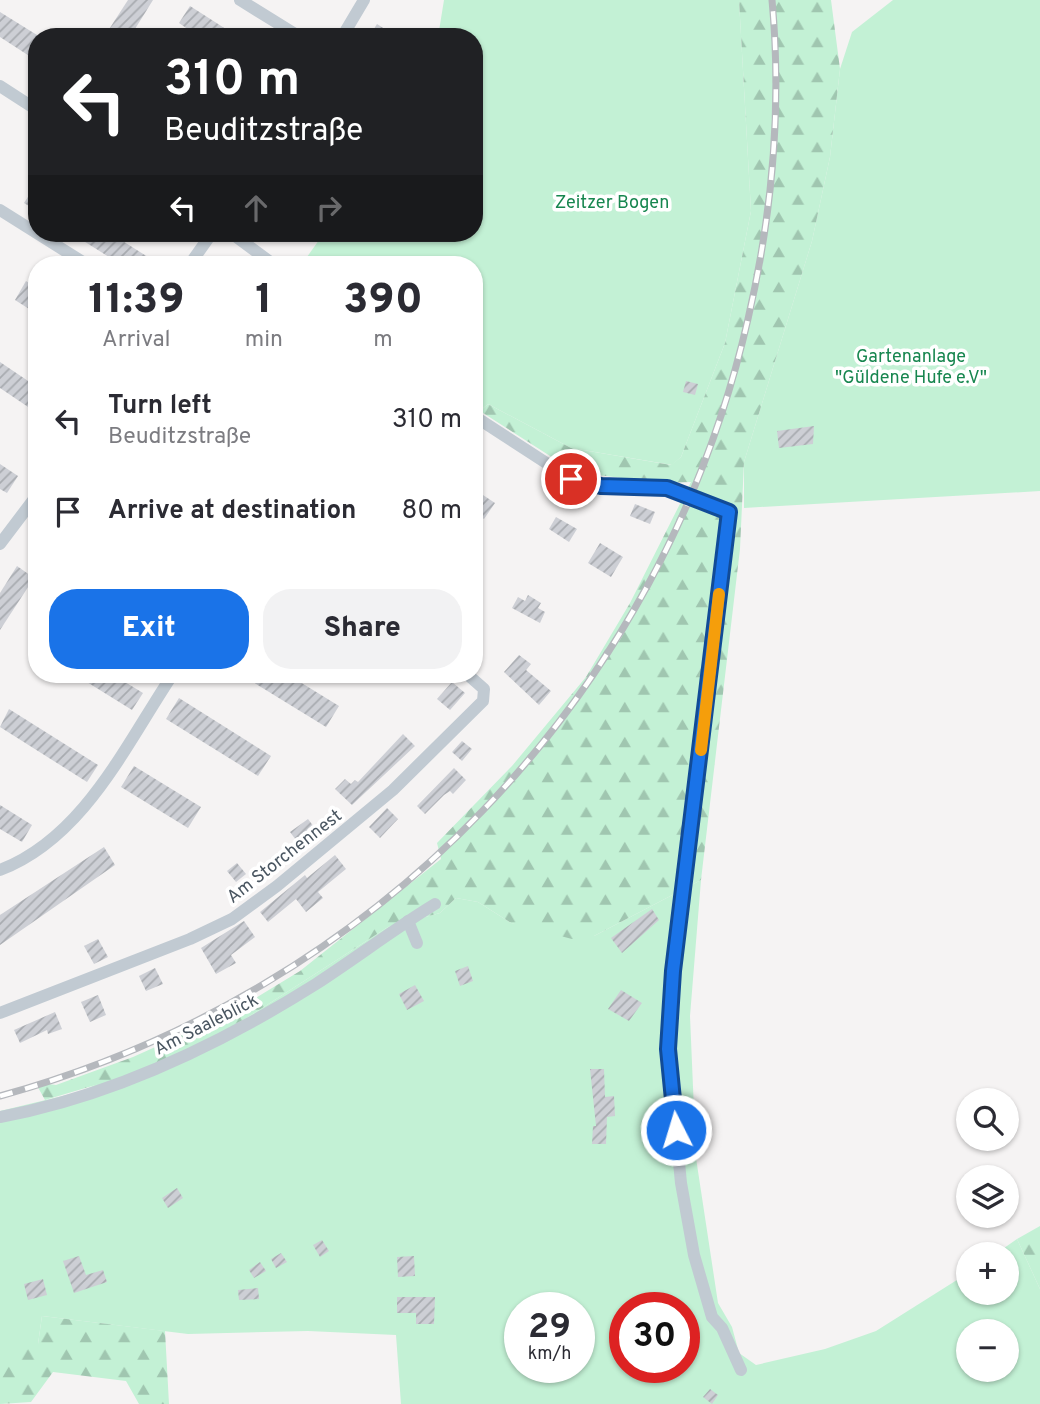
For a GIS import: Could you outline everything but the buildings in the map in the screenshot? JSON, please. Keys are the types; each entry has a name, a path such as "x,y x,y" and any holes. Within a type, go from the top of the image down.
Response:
{"street":[{"path":"240,0 285,28"},
{"path":"348,28 365,0"},
{"path":"0,86 28,104"},
{"path":"0,210 28,228"},
{"path":"51,242 73,256"},
{"path":"243,242 262,256"},
{"path":"483,422 571,479 601,486 667,488 729,512 673,971 668,1049 681,1183 694,1255 712,1317 722,1328 741,1370"},
{"path":"0,544 28,507"},
{"path":"0,870 59,835 80,812 167,683"},
{"name":"Am Storchennest","path":"0,1013 190,939 232,919 277,886 393,790 483,701 484,689 477,683"},
{"name":"Am Saaleblick","path":"0,1117 87,1095 137,1078 236,1030 315,984 435,904"},
{"path":"408,921 417,943"}],"green space":[{"name":"Zeitzer Bogen","path":"444,0 739,0 751,211 725,343 681,457 672,465 571,448 488,404 483,408 483,256 308,256 318,242 483,242 483,28 439,28"},
{"path":"739,0 831,0 840,69 830,157 812,241 744,462 740,549 701,880 594,936 572,939 511,923 478,902 456,898 440,913 388,927 245,1019 175,1055 136,1073 45,1100 35,1082 56,1085 133,1057 231,1013 300,971 441,859 437,843 512,766 586,677 630,603 691,482 660,483 575,472 483,413 483,408 488,404 571,448 671,465 681,457 725,343 751,211"},
{"name":"Gartenanlage \"Güldene Hufe e.V\"","path":"893,0 1040,0 1040,491 744,508 744,462 812,241 830,157 840,69 852,32"},
{"path":"701,880 690,1016 696,1158 718,1303 732,1327 739,1353 756,1365 825,1349 876,1331 956,1281 956,1305 1019,1305 1019,1243 1040,1289 1040,1404 401,1404 396,1335 308,1331 188,1334 42,1316 38,1344 0,1344 0,1111 79,1092 245,1019 388,927 440,913 456,898 478,902 511,923 594,936"},
{"path":"1040,1226 1040,1289 1019,1242 1017,1239"},
{"path":"42,1316 165,1331 169,1404 139,1404 126,1381 53,1372 31,1402 0,1404 0,1344 38,1344"}],"railway":[{"path":"0,1096 136,1049 263,985 379,905 482,811 572,705 647,586 706,457 748,319 763,240 773,161 776,80 772,0"}],"slow traffic":[{"path":"701,750 719,594"}],"route":[{"path":"571,479 601,486 667,488 729,512 673,971 668,1049 676,1130"}]}
